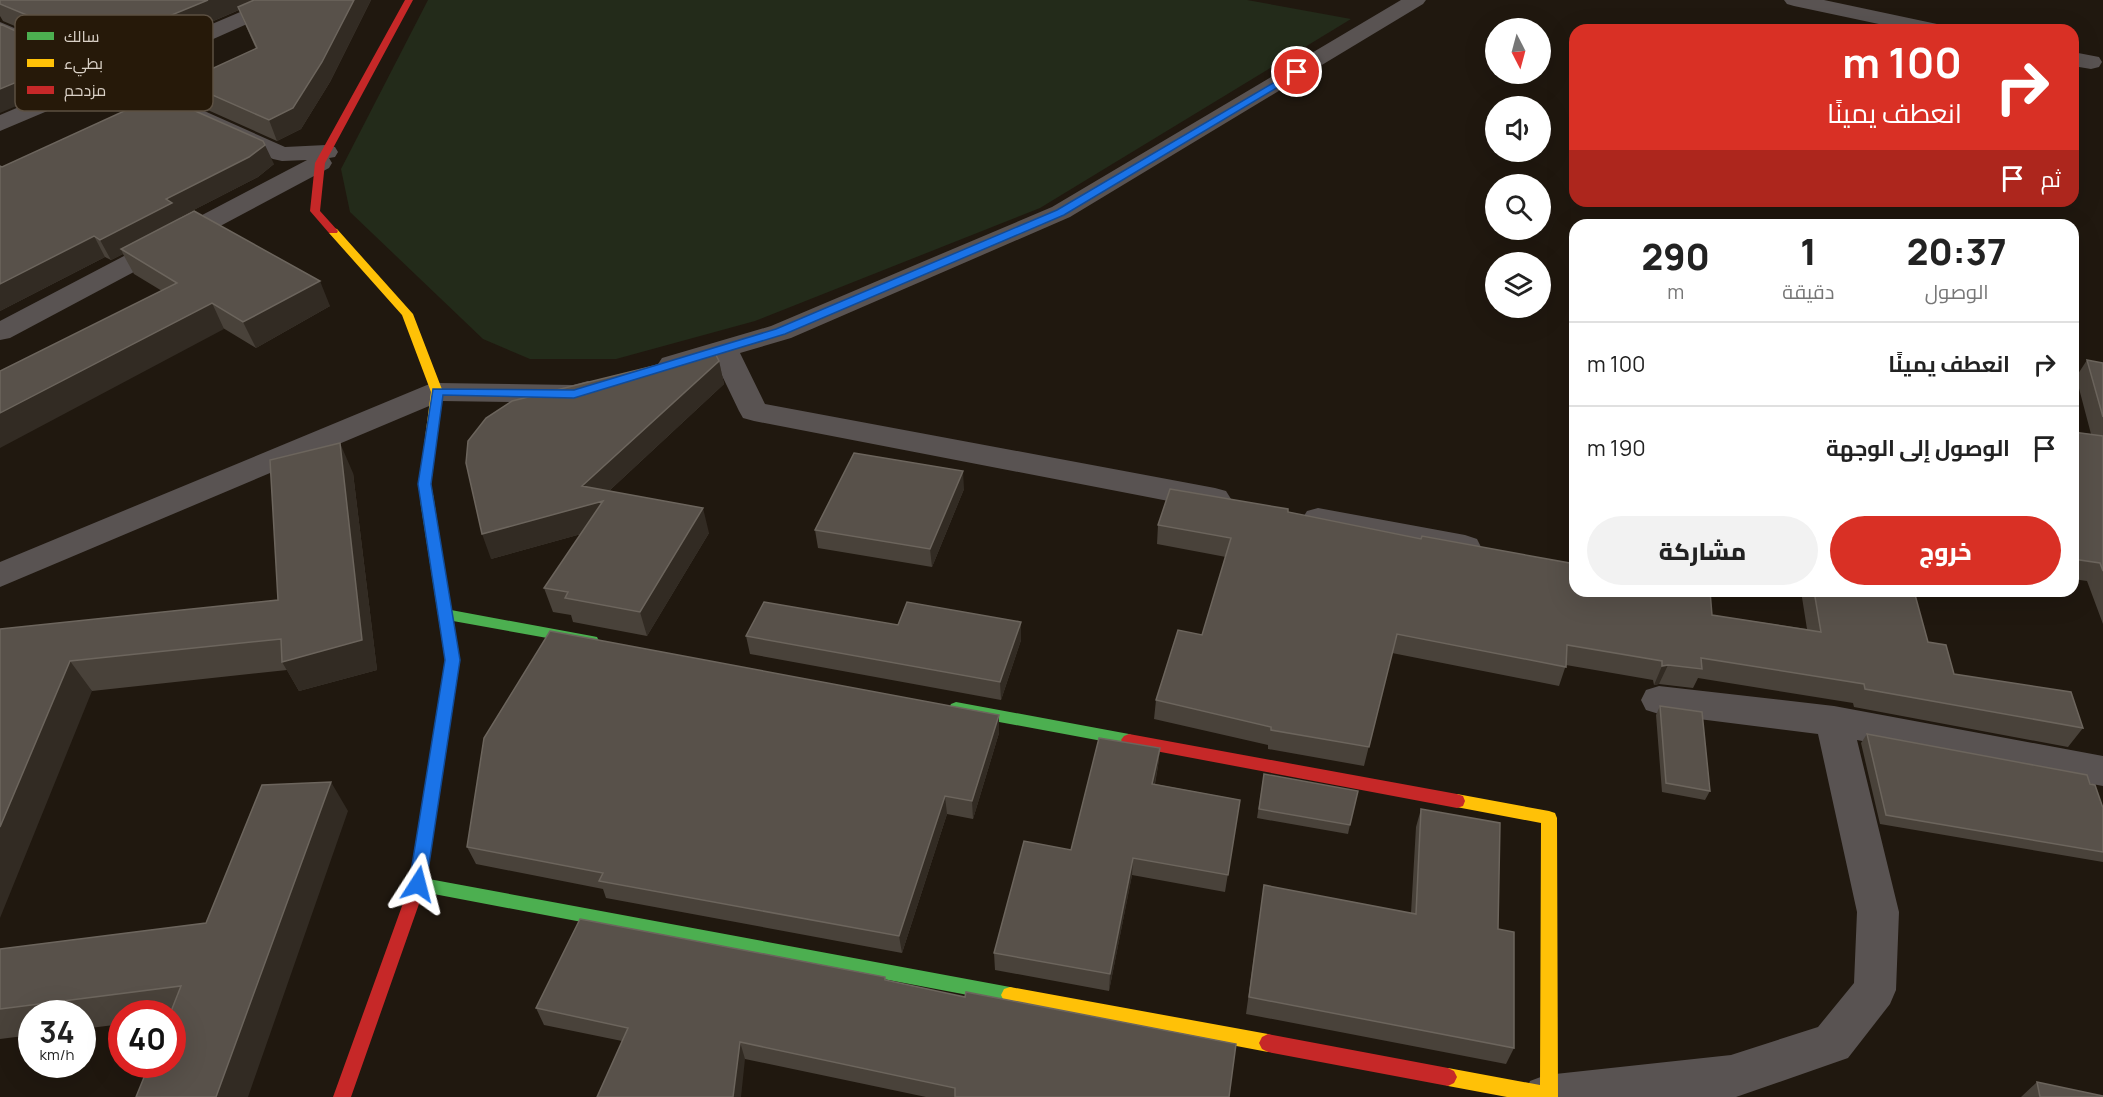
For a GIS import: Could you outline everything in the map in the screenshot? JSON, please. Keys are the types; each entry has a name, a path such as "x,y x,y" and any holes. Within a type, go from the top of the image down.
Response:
{"street":[{"path":"213,31 285,0"},
{"path":"342,1097 418,884 452,660 425,484 437,392 407,314 315,212 323,157 409,0"},
{"path":"649,371 781,332 1061,212 1416,0"},
{"path":"1794,0 1908,24"},
{"path":"0,28 15,35"},
{"path":"0,124 30,111"},
{"path":"187,111 282,154 323,157"},
{"path":"0,332 323,157"},
{"path":"724,349 754,411 1245,505"},
{"path":"0,575 437,392 574,394 606,384"},
{"path":"1292,514 1491,552"},
{"path":"445,614 609,644"},
{"path":"1659,700 1834,722 2103,771"},
{"path":"938,705 1549,818 1547,1096"},
{"path":"418,884 1547,1096 1731,1077 1832,1043 1875,990 1878,912 1834,722"}],"green space":[{"path":"428,0 1247,0 1351,19 1040,208 755,321 616,359 530,359 483,339 350,212 341,169"}],"building":[{"path":"0,0 208,0 172,15 27,15 0,4"},
{"path":"254,0 354,0 322,62 293,108 269,120 213,95 213,68 257,48 238,7"},
{"path":"0,24 15,31 15,83 0,89"},
{"path":"124,111 195,111 263,141 265,145 249,157 166,199 172,203 100,240 94,236 0,284 0,166"},
{"path":"194,211 320,281 243,322 212,303 0,413 0,371 177,283 121,249"},
{"path":"714,351 719,361 582,486 703,508 640,612 565,598 568,592 544,588 603,501 482,534 466,463 468,441 486,418 512,401"},
{"path":"2087,360 2103,363 2103,417"},
{"path":"2079,433 2103,436 2103,571 2100,563 2079,560"},
{"path":"340,443 362,640 282,662 281,639 70,661 0,827 0,629 278,600 270,460"},
{"path":"854,453 963,471 930,549 815,530"},
{"path":"1170,489 1288,509 1288,512 1421,539 1422,536 1569,563 1569,597 1710,597 1712,615 1821,632 1815,597 1916,597 1928,642 1946,645 1954,674 2071,692 2083,728 1865,689 1864,684 1701,658 1702,669 1662,666 1662,661 1567,645 1566,667 1397,634 1369,747 1271,730 1271,727 1156,700 1178,630 1202,635 1231,538 1158,525"},
{"path":"764,602 898,625 907,602 1021,622 1000,682 746,636"},
{"path":"550,631 999,715 972,801 945,796 899,936 599,881 603,873 467,847 484,738"},
{"path":"1660,706 1702,712 1710,791 1666,783"},
{"path":"1867,734 2087,775 2090,784 2095,785 2103,808 2103,852 1886,815"},
{"path":"1099,738 1160,748 1152,784 1240,800 1228,875 1133,858 1110,974 994,953 1024,841 1071,850"},
{"path":"1264,774 1358,791 1350,825 1259,809"},
{"path":"331,782 216,1097 136,1097 144,1078 186,1078 186,1000 176,1000 181,986 71,1000 18,1000 18,1007 0,1009 0,949 206,923 262,785"},
{"path":"1421,809 1500,823 1498,929 1514,932 1514,1048 1249,997 1264,885 1416,914"},
{"path":"580,919 885,977 885,980 965,997 966,992 1236,1044 1229,1097 955,1097 955,1088 740,1042 733,1097 597,1097 628,1028 536,1008"},
{"path":"2037,1082 2103,1096 2103,1097 2040,1097"}],"traffic: fast":[{"path":"421,864 452,660 427,500"},
{"path":"445,614 592,641"},
{"path":"956,708 1129,740"},
{"path":"418,884 1010,995"}],"traffic: slow":[{"path":"333,231 407,314 437,392 425,484 427,500"},
{"path":"1448,1077 1549,1096 1549,818 1457,801"},
{"path":"1010,995 1268,1043"}],"traffic: jam":[{"path":"333,231 315,211 320,163 409,0"},
{"path":"1129,740 1457,801"},
{"path":"342,1097 418,884 421,864"},
{"path":"1268,1043 1448,1077"}],"route":[{"path":"418,884 452,660 425,484 437,392 574,394 781,332 1061,212 1297,72"}]}
